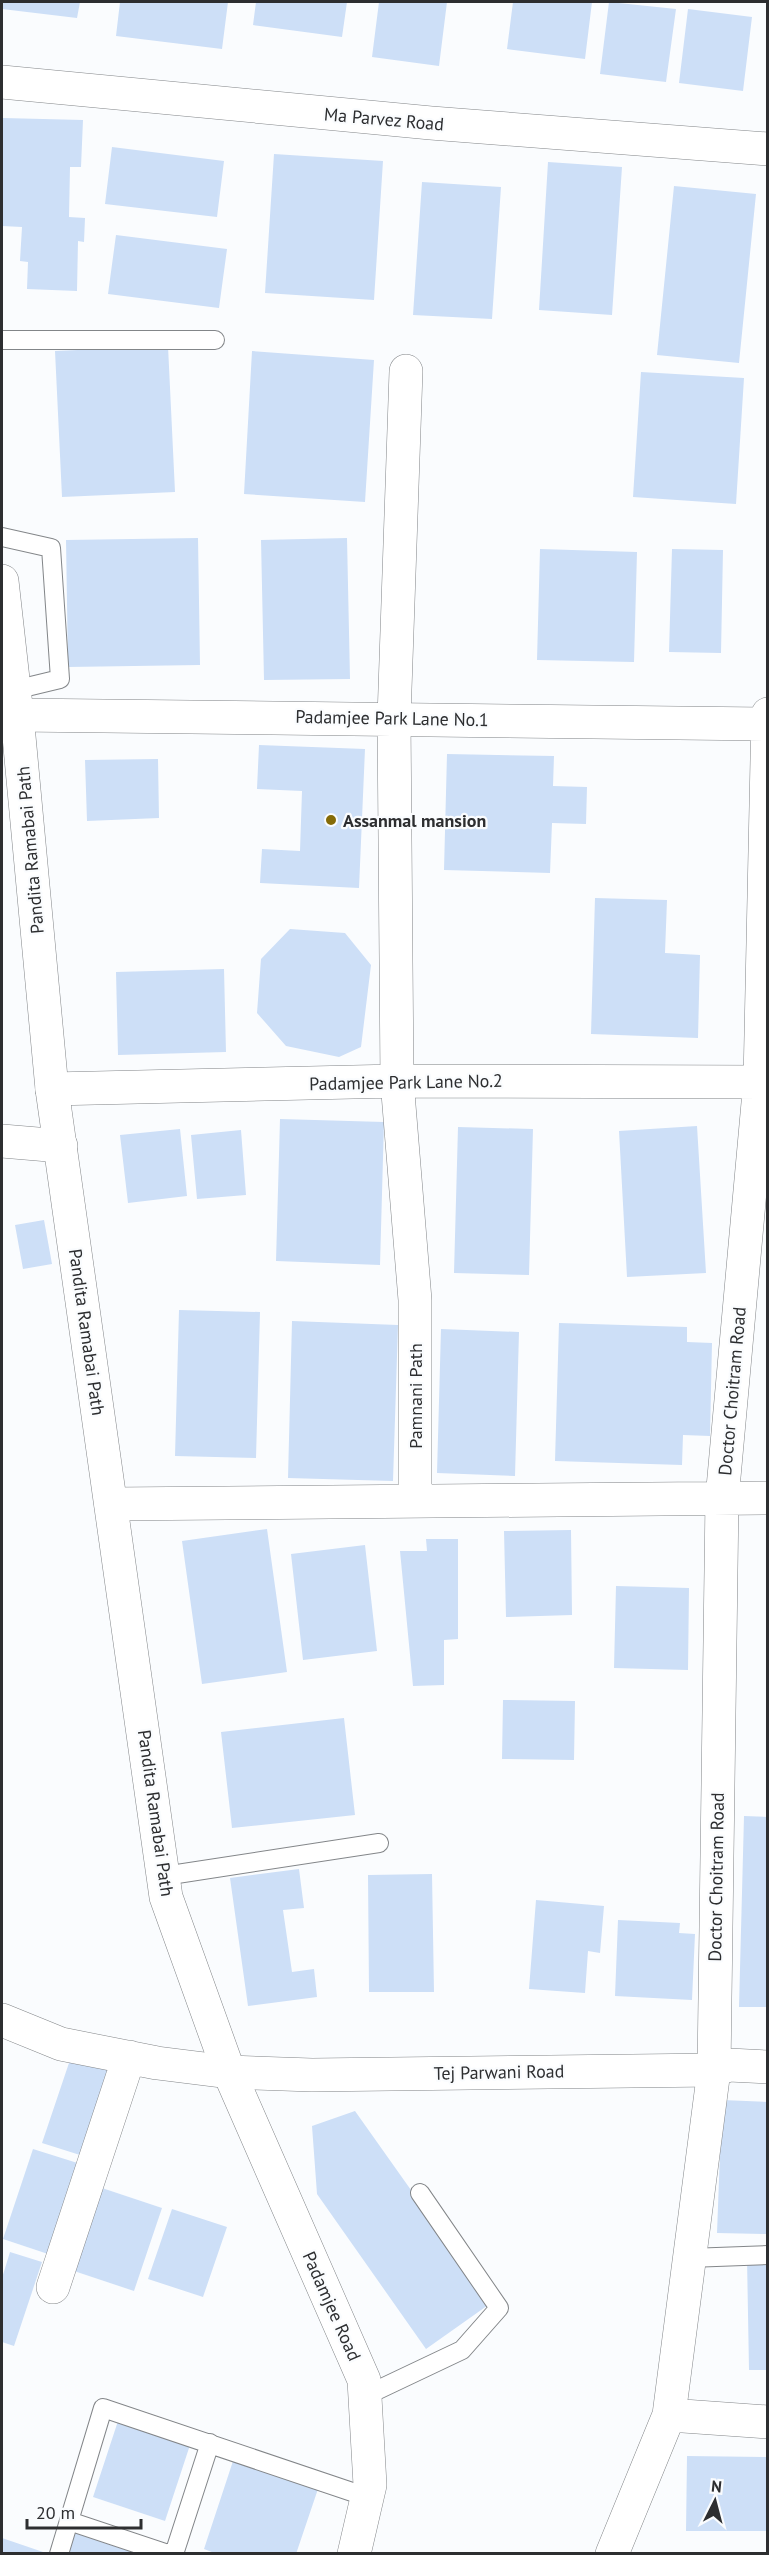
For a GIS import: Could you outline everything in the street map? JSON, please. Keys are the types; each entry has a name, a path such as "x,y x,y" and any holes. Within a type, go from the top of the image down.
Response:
{"street":[{"name":"Ma Parvez Road","path":"2,82 431,123 768,149"},
{"name":"Pamnani Path","path":"406,371 394,718 397,1081 415,1290 415,1501"},
{"name":"Pandita Ramabai Path","path":"2,581 11,700 52,1089 166,1897 229,2072"},
{"name":"Padamjee Park Lane No.1","path":"11,700 394,718 767,724"},
{"name":"Doctor Choitram Road","path":"612,2553 669,2415 714,2070 722,1499 764,1081 768,714"},
{"name":"Padamjee Park Lane No.2","path":"52,1089 397,1081 764,1081"},
{"path":"2,1141 61,1146"},
{"path":"111,1504 768,1498"},
{"name":"Tej Parwani Road","path":"2,2020 61,2044 157,2063 229,2072 312,2075 714,2070 729,2065 768,2067"},
{"path":"53,2286 129,2057"},
{"name":"Padamjee Road","path":"229,2072 364,2380 370,2485 354,2553"},
{"path":"669,2415 768,2422"}],"lane":[{"path":"2,340 215,340"},
{"path":"2,537 51,548 60,679 11,700"},
{"path":"164,1876 379,1843"},
{"path":"365,2396 462,2350 499,2308 420,2193"},
{"path":"689,2258 768,2255"},
{"path":"59,2553 104,2408 367,2497"},
{"path":"174,2553 210,2443"},
{"path":"69,2521 168,2553"}],"building":[{"path":"2,2 80,2 77,18 2,9"},
{"path":"120,2 228,2 222,49 116,36"},
{"path":"256,2 347,2 342,37 253,25"},
{"path":"379,2 447,2 439,66 372,57"},
{"path":"513,2 592,2 585,59 507,49"},
{"path":"609,2 676,9 666,82 600,74"},
{"path":"688,9 752,17 743,91 679,83"},
{"path":"3,118 83,120 81,167 70,167 69,217 85,218 84,242 78,241 77,291 27,289 28,262 20,261 22,227 2,226"},
{"path":"112,147 224,161 217,217 105,204"},
{"path":"274,154 383,161 374,300 265,293"},
{"path":"548,162 622,167 612,315 539,310"},
{"path":"422,182 501,187 492,319 413,315"},
{"path":"674,186 756,194 739,363 657,355"},
{"path":"116,235 227,249 219,308 108,294"},
{"path":"168,346 175,492 62,497 55,351"},
{"path":"252,351 374,360 365,502 244,494"},
{"path":"641,372 744,378 736,504 633,497"},
{"path":"198,538 200,665 68,667 66,540"},
{"path":"347,538 350,679 264,680 261,540"},
{"path":"540,549 637,552 634,662 537,660"},
{"path":"672,549 723,550 721,653 669,652"},
{"name":"Assanmal mansion","path":"259,745 365,749 359,888 260,883 262,849 300,851 302,791 257,789"},
{"path":"447,754 554,756 553,786 587,787 586,824 552,823 550,873 444,870"},
{"path":"158,759 159,818 87,821 85,760"},
{"path":"595,898 667,900 665,953 700,955 698,1038 591,1034"},
{"path":"290,929 345,933 371,965 361,1047 339,1057 286,1046 257,1013 261,959"},
{"path":"224,969 226,1052 118,1055 116,972"},
{"path":"280,1119 384,1122 380,1265 276,1261"},
{"path":"697,1126 706,1273 627,1277 619,1131"},
{"path":"458,1127 533,1129 529,1275 454,1273"},
{"path":"180,1129 187,1196 128,1203 120,1135"},
{"path":"241,1130 246,1195 197,1199 191,1135"},
{"path":"44,1220 52,1264 23,1269 15,1225"},
{"path":"179,1310 260,1312 256,1458 175,1456"},
{"path":"292,1321 398,1325 393,1481 288,1478"},
{"path":"559,1323 687,1327 687,1342 712,1343 710,1436 683,1435 682,1465 555,1461"},
{"path":"441,1329 519,1332 515,1476 437,1473"},
{"path":"267,1529 287,1672 202,1684 182,1541"},
{"path":"571,1530 572,1615 506,1617 504,1531"},
{"path":"426,1539 458,1539 458,1639 444,1640 444,1685 413,1686 400,1551 427,1551"},
{"path":"365,1545 377,1651 303,1660 291,1554"},
{"path":"616,1586 689,1588 688,1670 614,1668"},
{"path":"503,1700 575,1701 574,1760 502,1759"},
{"path":"344,1718 355,1815 232,1828 221,1732"},
{"path":"744,1816 768,1817 768,2007 739,2007"},
{"path":"299,1869 304,1908 283,1910 292,1972 314,1969 317,1997 248,2006 230,1878"},
{"path":"432,1874 434,1992 369,1992 368,1875"},
{"path":"536,1900 604,1906 600,1953 588,1951 585,1993 529,1989"},
{"path":"618,1920 680,1923 679,1933 695,1934 692,2000 615,1996"},
{"path":"71,2057 109,2070 80,2155 42,2143"},
{"path":"722,2100 768,2102 768,2234 717,2233"},
{"path":"355,2111 491,2303 426,2349 317,2194 312,2126"},
{"path":"33,2149 87,2166 57,2257 3,2239"},
{"path":"99,2187 162,2208 134,2291 71,2270"},
{"path":"172,2209 227,2227 203,2297 148,2279"},
{"path":"10,2252 42,2262 14,2346 2,2342 2,2278"},
{"path":"747,2258 768,2258 768,2370 749,2370"},
{"path":"118,2421 190,2445 165,2521 93,2497"},
{"path":"687,2456 768,2457 768,2531 686,2531"},
{"path":"234,2458 319,2486 296,2554 217,2554 204,2549"},
{"path":"72,2532 135,2553 135,2554 65,2554"},
{"path":"2,2538 46,2553 46,2554 2,2554"}],"place":[{"name":"Assanmal mansion","path":"331,820"}]}
